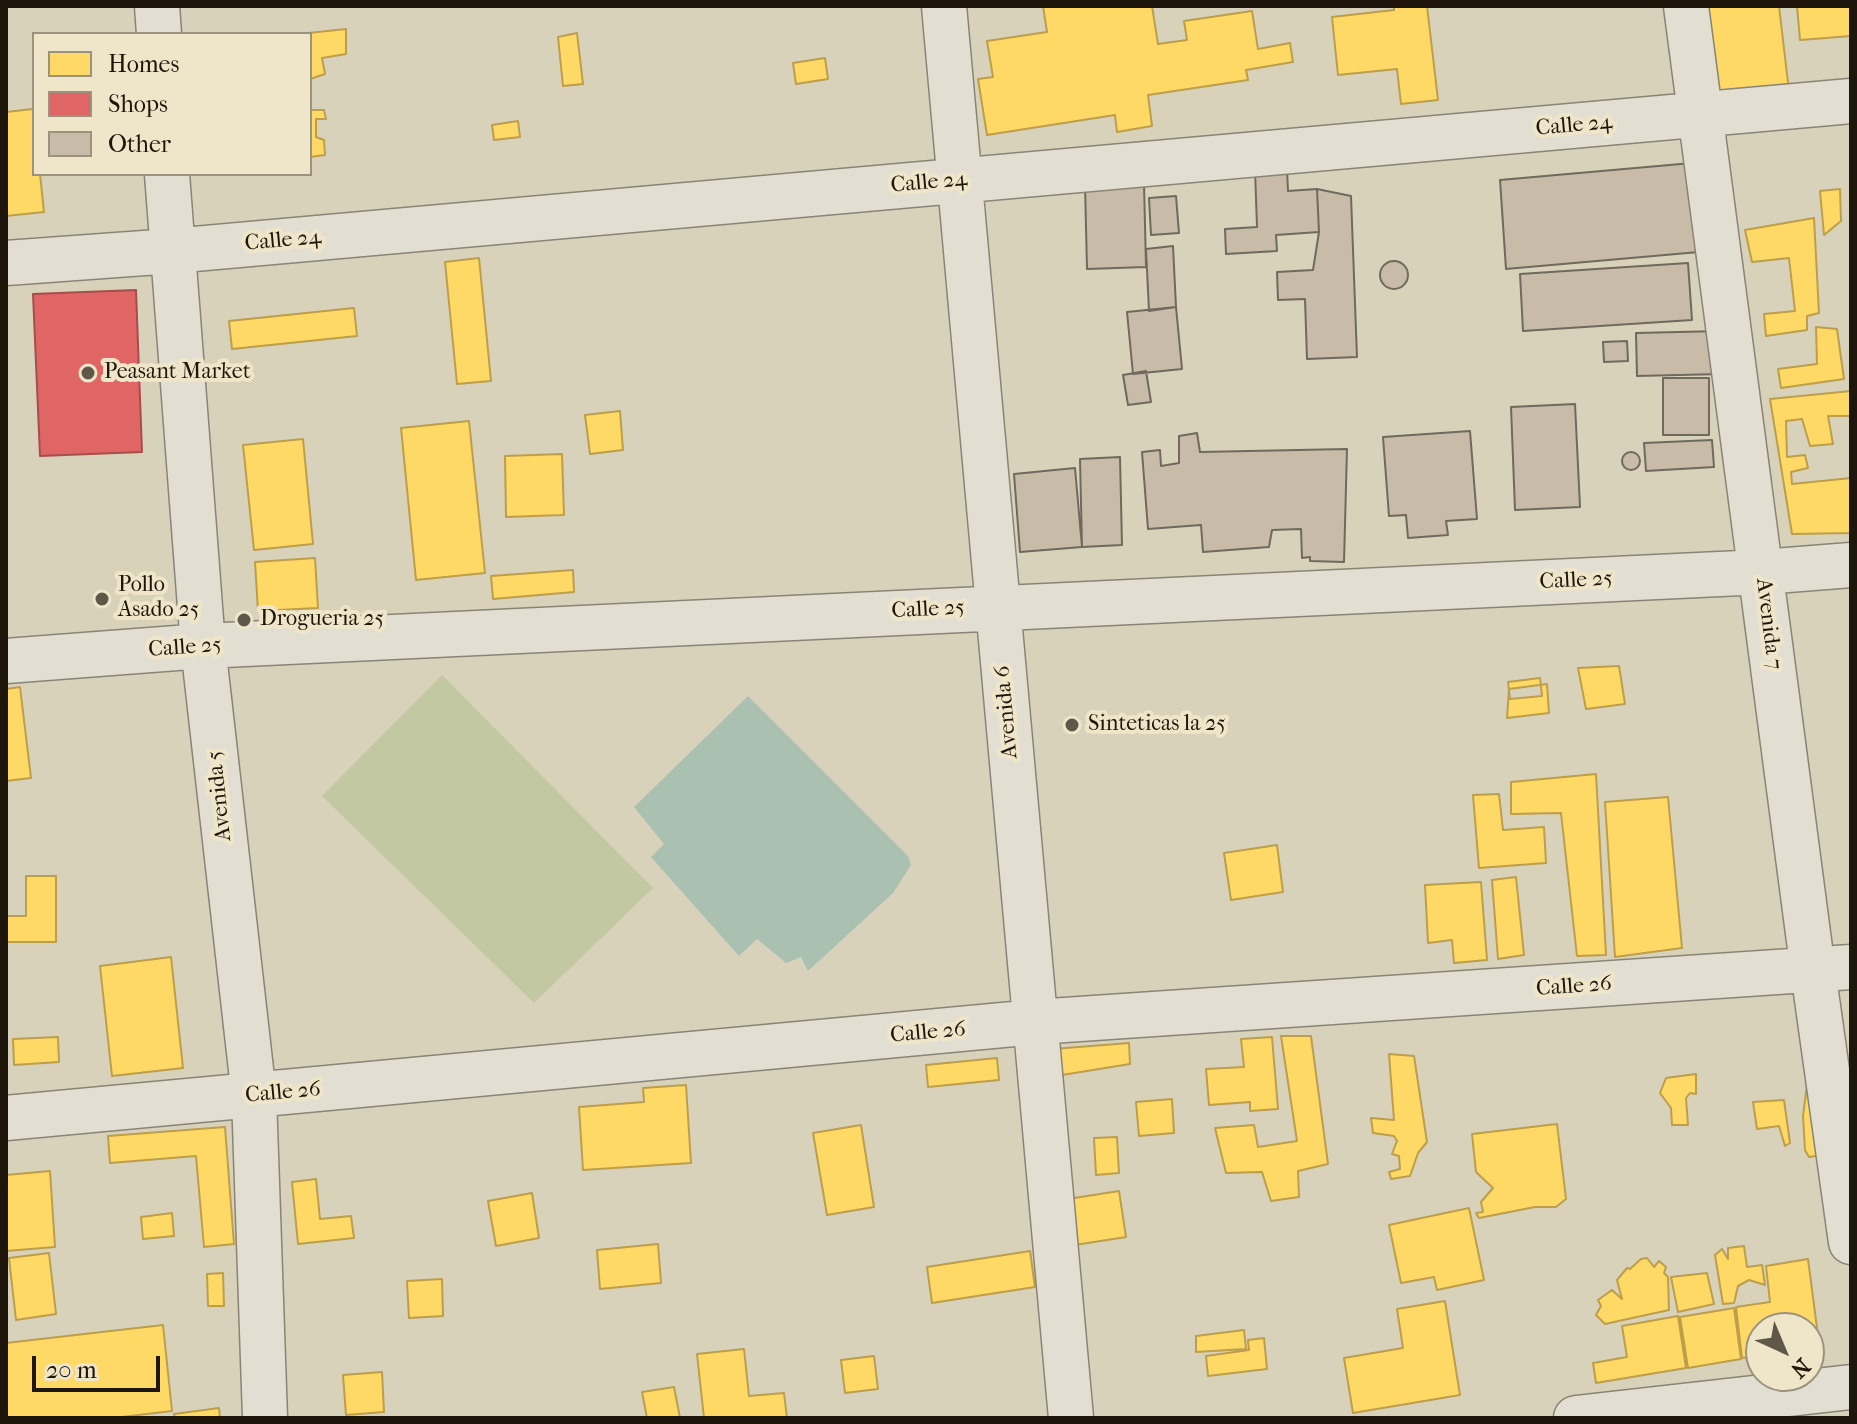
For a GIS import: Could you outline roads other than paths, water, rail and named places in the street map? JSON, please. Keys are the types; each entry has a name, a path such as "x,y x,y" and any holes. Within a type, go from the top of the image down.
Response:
{"street":[{"path":"157,6 159,32"},
{"name":"Avenida 6","path":"944,6 1071,1418"},
{"name":"Avenida 7","path":"1686,6 1762,572 1832,969 1851,1242"},
{"name":"Calle 24","path":"6,263 172,251 1851,101"},
{"name":"Avenida 5","path":"167,176 203,646 254,1096 265,1418"},
{"name":"Calle 25","path":"6,661 203,646 1762,572 1851,565"},
{"name":"Calle 26","path":"6,1118 1035,1022 1832,969"},
{"path":"1576,1418 1851,1387"}],"place":[{"name":"Peasant Market","path":"88,373"},
{"name":"Pollo Asado 25","path":"102,599"},
{"name":"Drogueria 25","path":"244,620"},
{"name":"Sinteticas la 25","path":"1072,725"}]}
